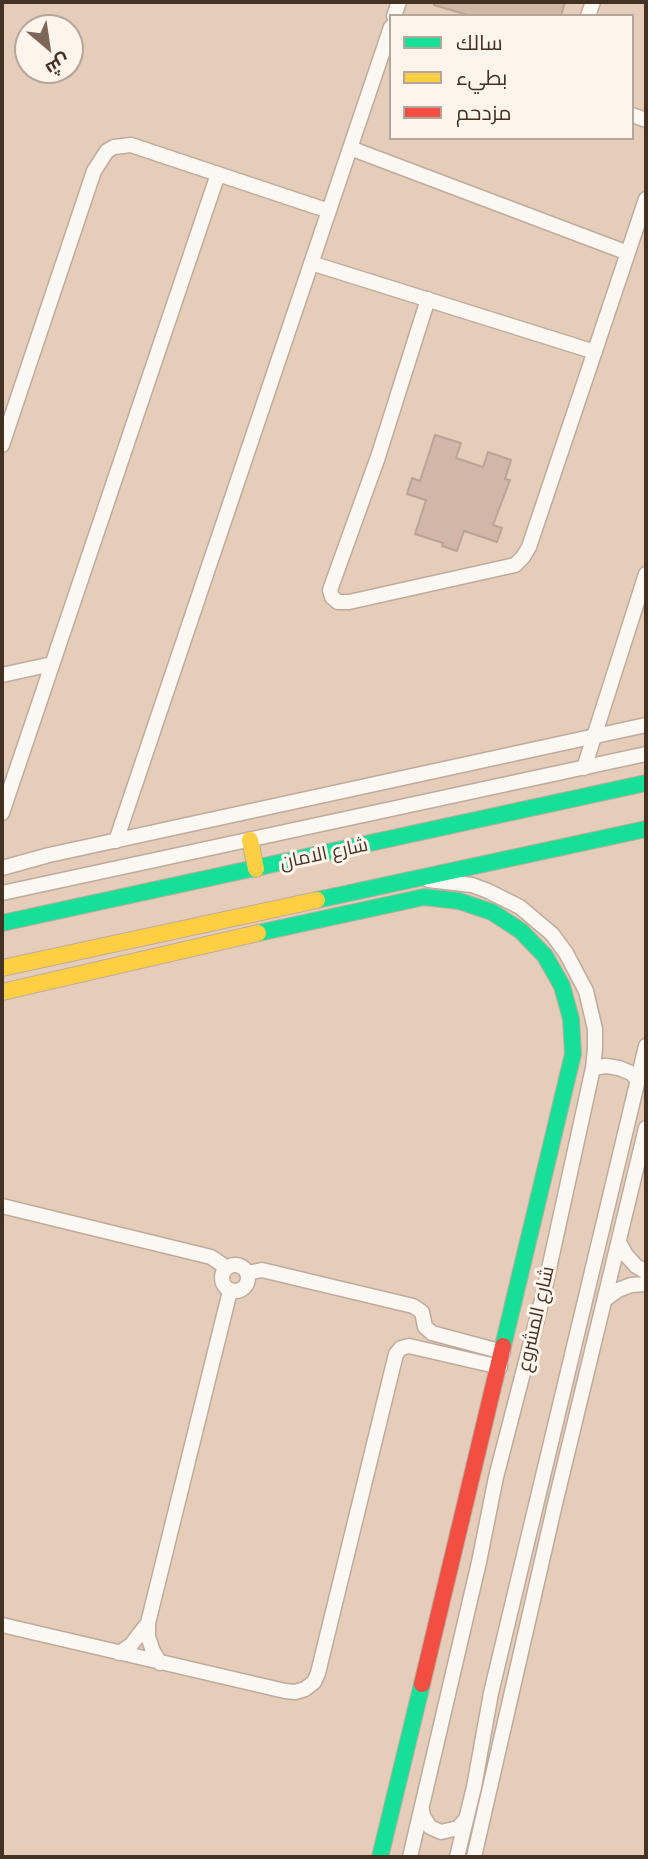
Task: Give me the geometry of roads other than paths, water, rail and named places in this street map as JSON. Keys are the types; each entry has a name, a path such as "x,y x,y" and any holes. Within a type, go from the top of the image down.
{"street":[{"path":"117,841 389,32"},
{"path":"2,445 99,160 114,147 131,145 329,211"},
{"path":"350,148 628,253"},
{"path":"2,813 218,174"},
{"path":"428,299 378,457 330,590 332,597 338,602 349,602 515,565 529,547 646,199"},
{"path":"311,263 595,352"},
{"path":"584,768 646,574"},
{"path":"2,675 52,664"},
{"path":"2,868 49,855 646,726"},
{"path":"2,893 646,754"},
{"name":"شارع الامان","path":"2,923 646,783"},
{"path":"2,968 646,829"},
{"path":"250,840 256,869"},
{"name":"شارع المشروع","path":"410,1857 496,1477 543,1296 593,1068 595,1029 586,991 566,953 551,934 520,907 472,885 417,878"},
{"path":"2,992 424,897 459,901 492,912 521,931 545,956 562,986 571,1019 571,1065 380,1857"},
{"path":"457,1857 491,1693 646,1046"},
{"path":"593,1068 619,1068 631,1073 638,1080"},
{"path":"474,1857 555,1504 646,1128"},
{"path":"615,1170 635,1175"},
{"path":"2,1206 211,1256 227,1268 239,1266 247,1273 248,1280 242,1290 230,1291 222,1283 227,1268"},
{"path":"619,1242 626,1255 646,1272"},
{"path":"247,1273 262,1270 413,1306 422,1312 425,1327 432,1333 502,1359"},
{"path":"606,1299 631,1285 646,1284"},
{"path":"160,1663 148,1637 148,1623 230,1291"},
{"path":"518,1292 543,1296"},
{"path":"2,1625 285,1691 305,1689 314,1682 318,1673 396,1354 401,1348 409,1346 502,1359"},
{"path":"474,1472 496,1477"},
{"path":"119,1653 136,1640 148,1623"},
{"path":"422,1810 430,1826 441,1832 458,1828 466,1819"}]}
